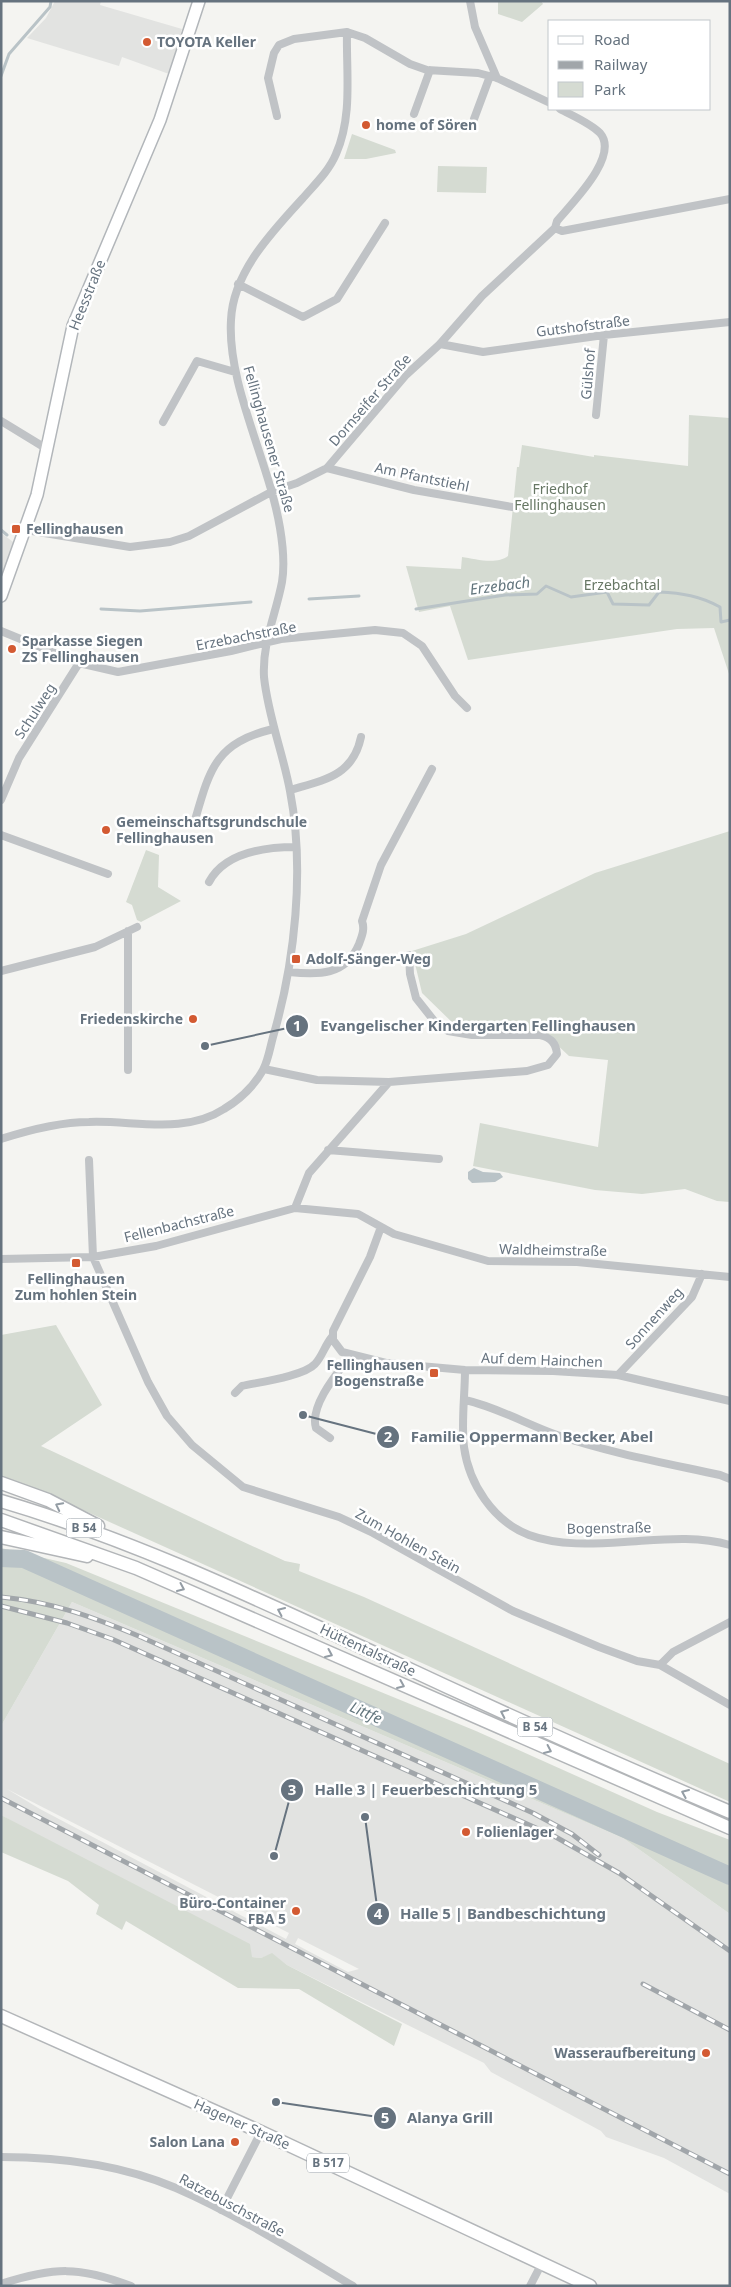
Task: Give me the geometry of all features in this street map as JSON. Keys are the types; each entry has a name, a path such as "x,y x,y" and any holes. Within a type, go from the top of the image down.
{"main road":[{"name":"Heesstraße","path":"1,596 26,530 47,449 73,326 163,112 199,1"},
{"path":"1,1483 48,1500 165,1559"},
{"name":"Hüttentalstraße","path":"1,1501 68,1522 165,1559 567,1742 730,1812"},
{"name":"Hüttentalstraße","path":"1,1520 136,1568 730,1828"},
{"path":"1,1537 136,1568"},
{"name":"Hagener Straße","path":"1,2016 261,2132 590,2286"}],"street":[{"path":"470,1 475,27 494,77 474,119"},
{"path":"277,116 268,78 274,53 279,45 294,39 347,32 365,38 410,64 430,70 478,73 494,77 548,102"},
{"name":"Fellinghausener Straße","path":"1,1139 26,1131 88,1122 179,1124 198,1121 221,1112 245,1093 264,1069 289,972 296,896 296,847 290,790 273,729 264,676 266,643 282,583 284,552 273,491 235,372 230,320 238,284 280,223 325,173 335,158 343,135 345,121 348,87 347,32"},
{"path":"414,114 430,70"},
{"name":"Dornseifer Straße","path":"26,530 130,547 150,546 189,536 273,491 297,483 327,468 406,375 440,344 482,296 555,228 558,221 597,170 604,159 606,145 600,134 562,110"},
{"path":"555,228 562,231 730,199"},
{"path":"238,284 303,317 337,299 385,223"},
{"name":"Gutshofstraße","path":"440,344 483,352 604,335 730,322"},
{"name":"Gülshof","path":"596,415 604,335"},
{"path":"163,422 196,361 235,372"},
{"path":"1,421 47,449"},
{"name":"Am Pfantstiehl","path":"327,468 414,490 512,507"},
{"name":"Erzebachstraße","path":"1,631 79,663 118,672 281,639 375,630 403,633 422,646 456,696 467,708"},
{"name":"Schulweg","path":"1,800 19,758 79,663"},
{"path":"195,820 204,788 223,754 246,736 273,729"},
{"path":"290,790 329,779 341,771 358,753 361,737"},
{"path":"289,972 324,974 338,968 353,954 363,932 364,926 362,921 382,865 432,768"},
{"path":"1,835 108,874"},
{"path":"209,882 220,867 237,858 271,847 296,847"},
{"path":"1,971 76,953 137,926"},
{"path":"128,930 128,1070"},
{"path":"264,1069 317,1080 389,1082 527,1071 548,1065 558,1054 556,1045 548,1037 540,1035 472,1035 448,1030 435,1022 416,998 410,974 409,955"},
{"path":"235,1392 242,1386 304,1371 316,1364 324,1346 332,1337 333,1330 370,1257 381,1227 358,1214 296,1208 309,1173 389,1082"},
{"path":"328,1150 439,1159"},
{"path":"89,1160 93,1257"},
{"name":"Fellenbachstraße","path":"1,1259 93,1257 156,1246 296,1208"},
{"name":"Waldheimstraße","path":"381,1227 394,1234 434,1248 488,1261 577,1262 730,1277"},
{"name":"Zum Hohlen Stein","path":"93,1257 148,1382 168,1416 192,1445 243,1487 340,1517 373,1533 512,1611 599,1647 637,1661 660,1666 730,1705"},
{"name":"Sonnenweg","path":"618,1375 692,1297 702,1274"},
{"name":"Auf dem Hainchen","path":"332,1337 340,1350 351,1355 386,1363 465,1370 553,1371 618,1375 730,1401"},
{"path":"330,1438 316,1428 315,1413 332,1381 351,1355"},
{"name":"Bogenstraße","path":"465,1370 464,1447 468,1467 479,1492 489,1506 506,1521 528,1535 577,1543 686,1538 716,1541 730,1545"},
{"path":"465,1400 484,1404 554,1434 589,1446 720,1475 730,1479"},
{"path":"660,1666 674,1652 730,1622"},
{"path":"220,2210 261,2132"},
{"name":"Ratzebuschstraße","path":"1,2157 38,2157 114,2169 176,2188 220,2210 353,2286"},
{"path":"530,2286 542,2263"},
{"path":"1,2284 32,2274 68,2269 102,2275 131,2286"}],"shaded area":[{"path":"55,1 101,1 100,5 182,29 169,74 122,57 119,66 27,38 46,18"},
{"path":"1,533 16,544 1,579"},
{"path":"474,1168 483,1172 500,1173 503,1177 495,1182 472,1183 468,1179 468,1172"},
{"path":"72,1602 623,1838 730,1914 730,2194 664,2158 606,2137 601,2131 491,2072 484,2063 287,1965 272,1954 261,1958 252,1957 1,1815 1,1726","holes":["7,1789 289,1933 286,1939 40,1809","298,1938 359,1969 348,1972 295,1944"]}],"green space":[{"path":"498,1 541,1 543,4 522,22 498,14"},
{"path":"352,134 395,150 396,153 366,159 344,159"},
{"path":"438,166 487,167 486,193 437,192"},
{"path":"689,415 730,418 730,677 714,628 677,629 468,660 450,606 419,612 406,566 461,569 462,557 492,561 508,556 517,467 519,467 522,445 594,457 594,455 688,466"},
{"path":"730,831 730,1202 717,1201 685,1189 642,1194 595,1190 473,1166 480,1123 598,1147 608,1060 569,1056 553,1041 458,1028 422,993 412,951 466,934 595,873"},
{"path":"146,850 159,855 158,887 181,901 141,922 137,920 132,905 126,902"},
{"path":"56,1325 102,1405 41,1446 285,1561 300,1564 299,1571 364,1597 730,1764 730,1802 32,1487 1,1478 1,1335"},
{"path":"1,1548 66,1563 476,1731 657,1812 730,1840 730,1914 623,1838 72,1602 1,1726"},
{"path":"1,1815 250,1944 252,1957 261,1958 272,1953 287,1965 402,2024 394,2046 299,1989 238,1988 126,1921 122,1930 96,1914 99,1905 68,1881 1,1852"}],"waterway":[{"path":"1,76 9,54 50,7 51,1"},
{"name":"Erzebach","path":"1,530 7,535"},
{"name":"Erzebach","path":"416,609 505,595 537,594 546,586 571,597 607,592 613,604 649,605 659,592 683,594 705,600 720,607 721,622 730,620"},
{"name":"Erzebach","path":"309,599 359,596"},
{"name":"Erzebach","path":"101,609 140,611 251,602"},
{"name":"Littfe","path":"1,1558 24,1559 730,1876"}],"railway":[{"path":"1,1597 20,1599 72,1611 141,1637 533,1813 572,1834 599,1855"},
{"path":"1,1606 67,1623 112,1639 554,1836 619,1873 730,1951"},
{"path":"1,1798 730,2174"},
{"path":"643,1984 730,2030"}],"place":[{"name":"TOYOTA Keller","path":"147,42"},
{"name":"home of Sören","path":"366,125"},
{"name":"Fellinghausen","path":"16,529"},
{"name":"Sparkasse Siegen ZS Fellinghausen","path":"12,649"},
{"name":"Gemeinschaftsgrundschule Fellinghausen","path":"106,830"},
{"name":"Adolf-Sänger-Weg","path":"296,959"},
{"name":"Friedenskirche","path":"193,1019"},
{"name":"Evangelischer Kindergarten Fellinghausen","path":"205,1046"},
{"name":"Fellinghausen Zum hohlen Stein","path":"76,1263"},
{"name":"Fellinghausen Bogenstraße","path":"434,1373"},
{"name":"Familie Oppermann Becker, Abel","path":"303,1415"},
{"name":"Halle 5 | Bandbeschichtung","path":"365,1817"},
{"name":"Folienlager","path":"466,1832"},
{"name":"Halle 3 | Feuerbeschichtung 5","path":"274,1856"},
{"name":"Büro-Container FBA 5","path":"296,1911"},
{"name":"Wasseraufbereitung","path":"706,2053"},
{"name":"Alanya Grill","path":"276,2102"},
{"name":"Salon Lana","path":"235,2142"}],"park label":[{"name":"Friedhof Fellinghausen","path":"560,498"},
{"name":"Erzebachtal","path":"622,585"}]}
